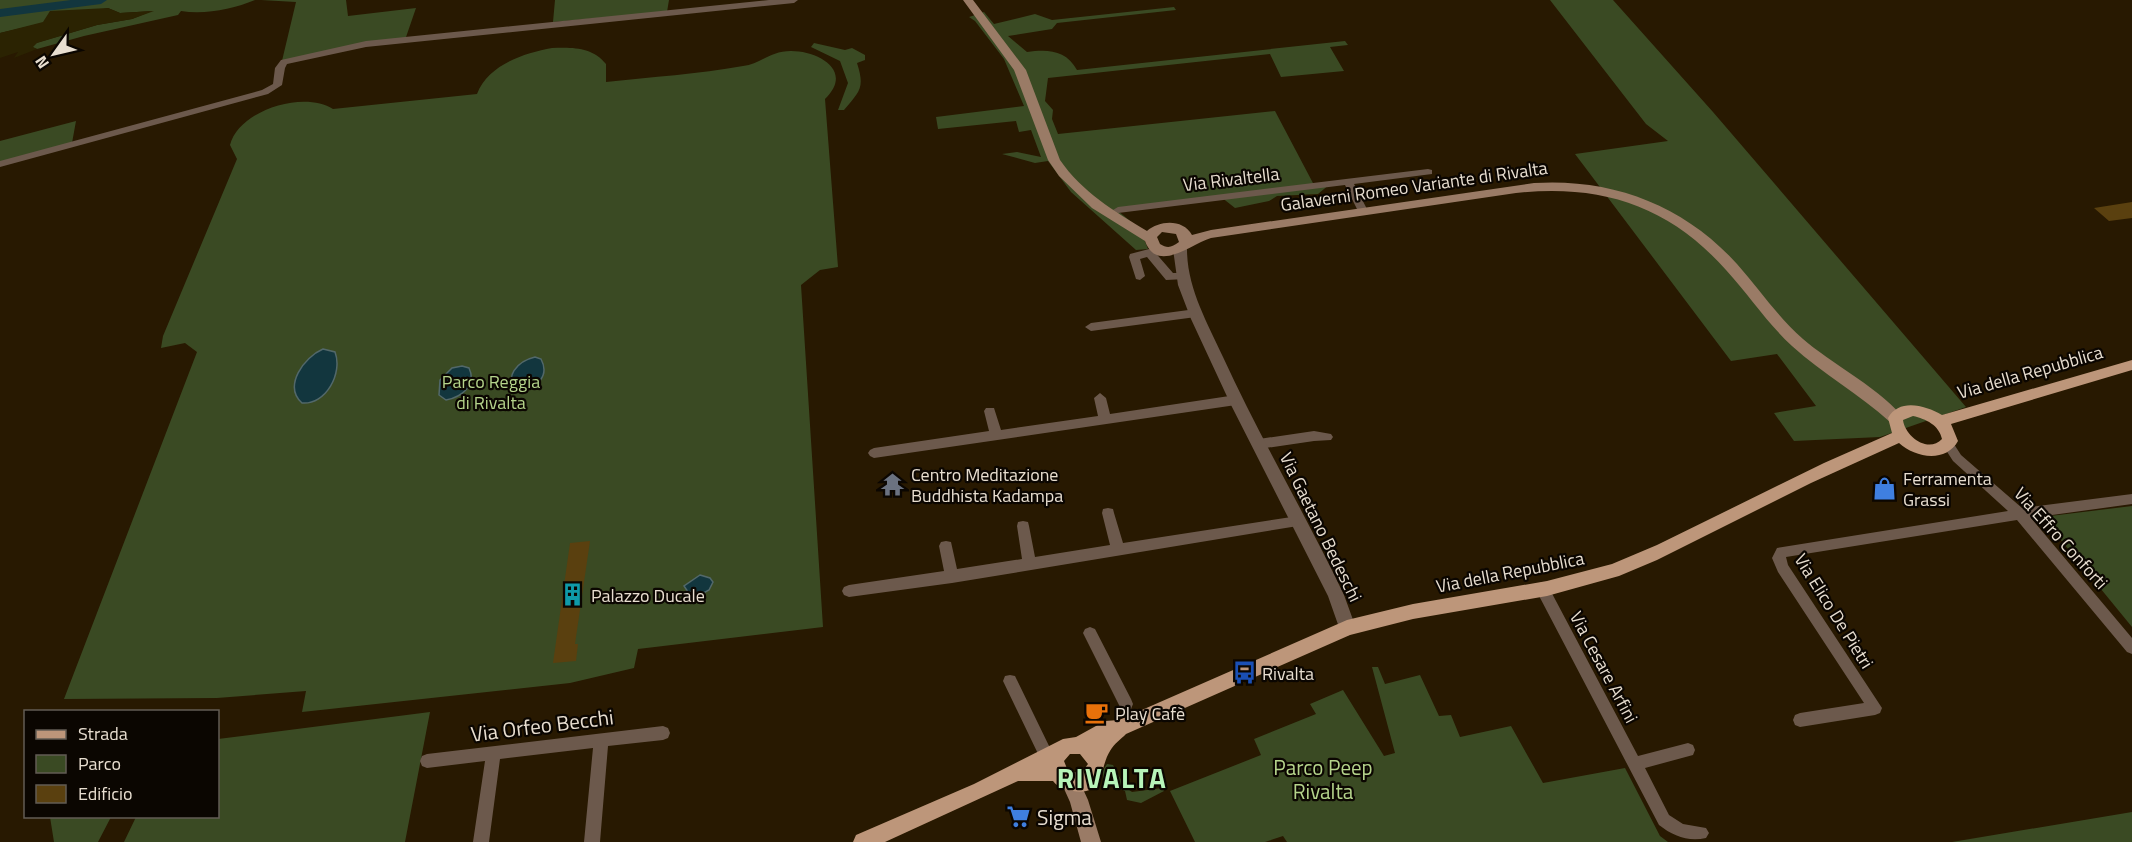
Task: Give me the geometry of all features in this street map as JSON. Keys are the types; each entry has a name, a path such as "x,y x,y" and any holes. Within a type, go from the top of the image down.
{"main road":[{"path":"968,0 1020,70 1054,160 1062,173 1084,196 1118,214 1150,238 1156,252 1183,241 1172,227 1160,228 1154,231 1150,238"},
{"name":"Galaverni Romeo Variante di Rivalta","path":"1183,241 1211,234 1536,187 1584,187 1631,198 1676,219 1712,245 1797,342 1899,415"},
{"path":"1118,214 1160,228"},
{"name":"Via della Repubblica","path":"1940,421 2132,364"},
{"path":"1922,412 1940,421 1950,434 1945,447 1934,450 1917,447 1901,436 1894,424 1899,415 1922,412"},
{"name":"Via della Repubblica","path":"863,842 1016,772 1069,745 1080,744 1105,730 1120,728 1347,627 1579,581 1629,565 1819,472 1901,436"},
{"name":"Via della Repubblica","path":"1016,772 1039,770 1077,783 1093,769 1104,743 1120,728"},
{"path":"1080,744 1090,750 1093,769 1089,834"},
{"path":"1053,753 1055,761 1079,800 1089,834"}],"street":[{"path":"0,164 265,92 277,85 280,78 279,68 284,62 366,44 794,0"},
{"name":"Via Rivaltella","path":"1118,214 1428,172"},
{"path":"1348,182 1363,211"},
{"name":"Via Gaetano Bedeschi","path":"1183,241 1182,274 1196,313 1236,400 1336,595 1347,627"},
{"path":"1140,276 1134,257 1156,252"},
{"name":"Via Gaetano Bedeschi","path":"1156,252 1182,274"},
{"path":"1091,327 1196,313"},
{"path":"1100,398 1105,419"},
{"path":"874,453 893,444 996,435 1236,400"},
{"path":"990,411 996,435"},
{"name":"Via Gaetano Bedeschi","path":"1259,444 1314,436 1327,437"},
{"name":"Via Effro Conforti","path":"1945,447 2020,514 2132,648"},
{"path":"2020,514 2132,500"},
{"path":"1108,513 1118,549"},
{"name":"Via Elico De Pietri","path":"1800,720 1875,708 1783,567 1779,558 1782,552 2020,514"},
{"path":"849,591 952,577 1298,520"},
{"path":"1023,526 1029,563"},
{"path":"946,546 952,577"},
{"name":"Via Cesare Arfini","path":"1542,588 1657,809 1669,826 1681,832 1701,833"},
{"path":"1090,633 1126,704"},
{"path":"1010,681 1053,753"},
{"name":"Via Orfeo Becchi","path":"427,761 663,733"},
{"path":"592,842 601,740"},
{"path":"1633,764 1688,750"},
{"path":"481,842 494,752"}],"green space":[{"path":"0,0 255,0 219,10 181,11 178,15 37,49 32,47 36,43 97,25 132,19 152,11 120,13 108,8 0,33"},
{"path":"261,0 346,0 348,16 416,8 405,40 366,44 281,65 296,2"},
{"path":"555,0 669,0 667,12 553,22"},
{"path":"1550,0 1613,0 1713,112 1966,407 1880,437 1794,441 1774,413 1816,406 1777,354 1731,361 1575,154 1668,141 1646,124"},
{"path":"1174,7 1176,10 1057,23 1052,29 1008,36 1027,52 1056,52 1068,58 1077,70 1345,41 1348,45 1330,47 1344,71 1281,77 1270,54 1048,78 1045,101 1053,110 1052,119 1058,134 1275,111 1314,185 1330,184 1318,194 1277,196 1269,201 1235,208 1221,197 1118,211 1140,229 1148,249 1136,250 1071,192 1048,161 1035,163 1002,154 1017,152 1041,157 1031,130 1019,132 1016,121 938,129 936,117 1024,106 1004,59 975,21 969,17 984,12 994,24 1035,14 1052,20"},
{"path":"814,43 845,50 852,48 865,55 865,60 857,63 861,78 860,89 844,110 838,110 848,83 840,61 811,47"},
{"name":"Parco Reggia di Rivalta","path":"552,48 574,48 595,54 606,64 606,82 743,66 777,53 791,51 822,59 834,72 836,80 833,89 825,99 838,267 820,270 801,285 823,627 638,649 634,668 570,683 302,712 306,691 217,698 64,699 197,352 185,343 161,348 163,336 237,159 230,145 236,133 259,113 290,103 321,104 333,109 477,94 489,75 498,68 519,57"},
{"path":"76,121 72,143 0,163 0,141"},
{"path":"2132,506 2132,627 2042,517"},
{"name":"Parco Peep Rivalta","path":"1372,667 1378,667 1385,684 1420,675 1439,716 1451,715 1460,737 1511,726 1543,783 1625,768 1660,836 1668,842 1287,842 1283,836 1265,842 1195,842 1170,791 1261,755 1254,739 1316,714 1310,704 1343,690 1384,756 1395,753"},
{"path":"430,712 405,842 124,842 136,818 219,818 219,739"},
{"path":"1107,764 1113,765 1125,787 1132,792 1162,788 1164,791 1141,803 1127,800 1125,791 1110,785 1103,778 1103,770"},
{"path":"2132,812 2132,842 1952,842"},
{"path":"50,818 110,818 98,842 54,842"}],"sand":[{"path":"108,8 120,13 154,11 132,19 97,25 37,43 33,47 37,49 14,58 18,52 0,58 0,33 43,22 50,11"}],"water":[{"path":"323,349 335,352 337,369 334,378 325,393 318,399 302,403 295,389 298,373 309,358"},
{"path":"535,357 541,359 543,376 532,387 520,391 512,381 514,371 523,362"},
{"path":"462,366 469,368 471,380 469,385 462,393 446,400 439,395 440,380 452,368"},
{"path":"700,575 710,578 713,582 709,590 698,596 693,592 688,592 684,586"}],"building":[{"path":"2132,202 2132,218 2109,221 2094,208"},
{"name":"Palazzo Ducale","path":"590,541 575,644 578,644 576,661 553,663 570,543"}],"waterway":[{"path":"0,13 101,0"}],"place":[{"name":"Centro Meditazione Buddhista Kadampa","path":"893,484"},
{"name":"Ferramenta Grassi","path":"1885,488"},
{"name":"Palazzo Ducale","path":"573,595"},
{"name":"Rivalta","path":"1244,673"},
{"name":"Play Cafè","path":"1097,713"},
{"name":"Sigma","path":"1019,817"}],"district":[{"name":"RIVALTA","path":"1112,777"}]}
